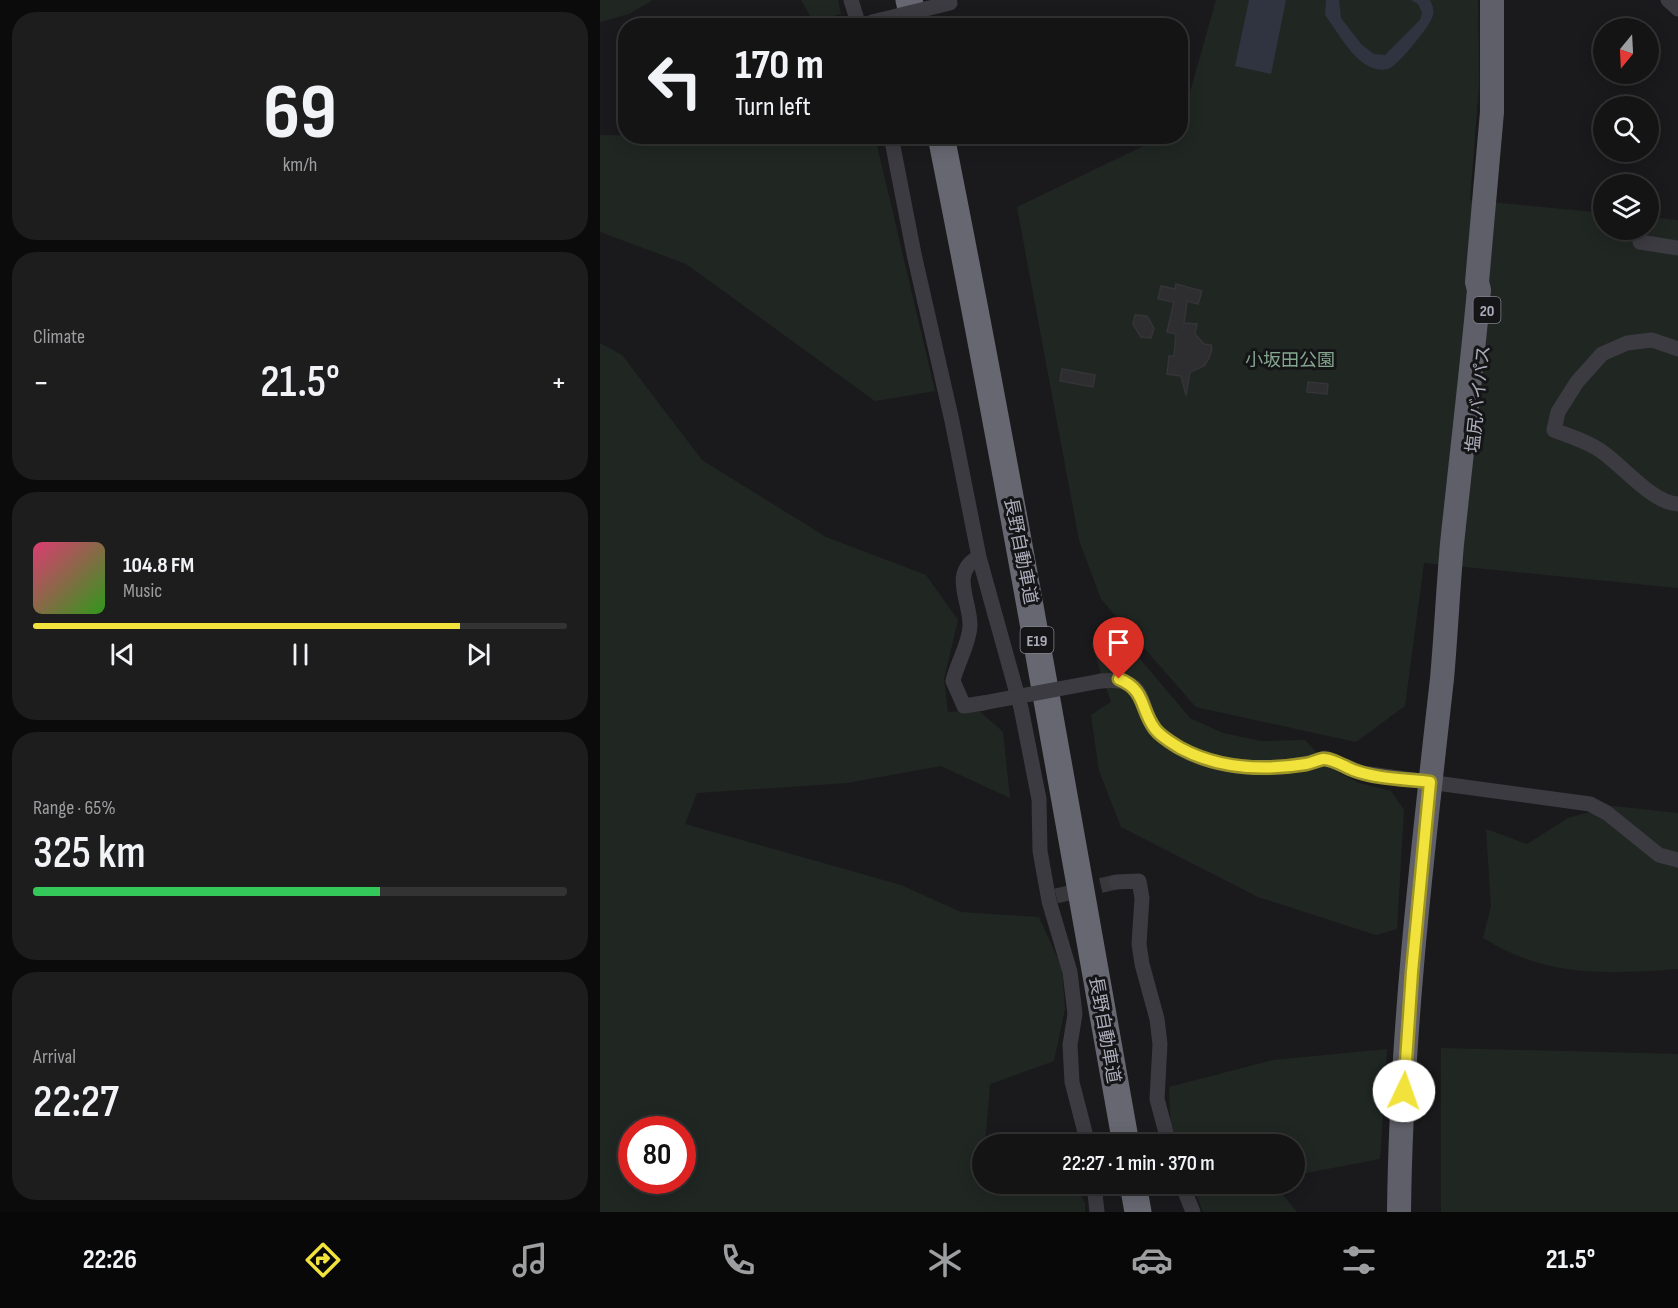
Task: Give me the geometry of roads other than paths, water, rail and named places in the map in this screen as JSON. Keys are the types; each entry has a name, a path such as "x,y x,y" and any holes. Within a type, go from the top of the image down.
{"highway":[{"path":"909,0 913,18"},
{"name":"塩尻バイパス","path":"1399,1212 1405,1070 1416,922 1448,618 1452,547 1467,419 1492,112 1492,0"},
{"name":"塩尻バイパス","path":"1448,618 1462,561 1501,169 1507,98 1506,0"},
{"path":"938,18 947,1"},
{"name":"長野自動車道","path":"942,144 1033,616 1124,1134"},
{"name":"長野自動車道","path":"961,144 993,299 1142,1134"},
{"path":"1135,1194 1138,1212"},
{"path":"1153,1194 1156,1212"}],"street":[{"path":"851,0 860,18"},
{"path":"1668,0 1678,9"},
{"path":"882,18 947,1"},
{"path":"893,144 979,557 1021,708 1039,799 1040,851 1070,972 1076,1014 1070,1045 1072,1082 1085,1134"},
{"path":"1640,242 1678,248"},
{"path":"1678,349 1652,340 1627,343 1602,354 1577,382 1558,412 1554,430 1596,447 1619,464 1652,495 1678,504"},
{"path":"979,557 966,566 963,578 970,625 953,681 964,706 1119,679 1129,683 1137,690 1154,728 1162,737 1208,759 1235,766 1270,768 1309,764 1325,759 1362,773 1590,804 1607,813 1659,855 1678,860"},
{"path":"1116,882 1139,881 1142,898 1139,944 1157,1019 1160,1044 1156,1100 1166,1134"},
{"path":"1095,1194 1097,1212"},
{"path":"1186,1194 1193,1212"}],"water":[{"path":"1249,0 1286,0 1271,74 1235,66"},
{"path":"1326,0 1339,0 1341,18 1362,45 1374,54 1385,55 1420,20 1422,13 1418,4 1411,0 1430,0 1433,13 1425,29 1400,60 1390,68 1379,70 1368,66 1353,54 1325,15"}],"tunnel":[{"path":"1056,896 1116,882"}],"park label":[{"name":"小坂田公園","path":"1290,360"}]}
